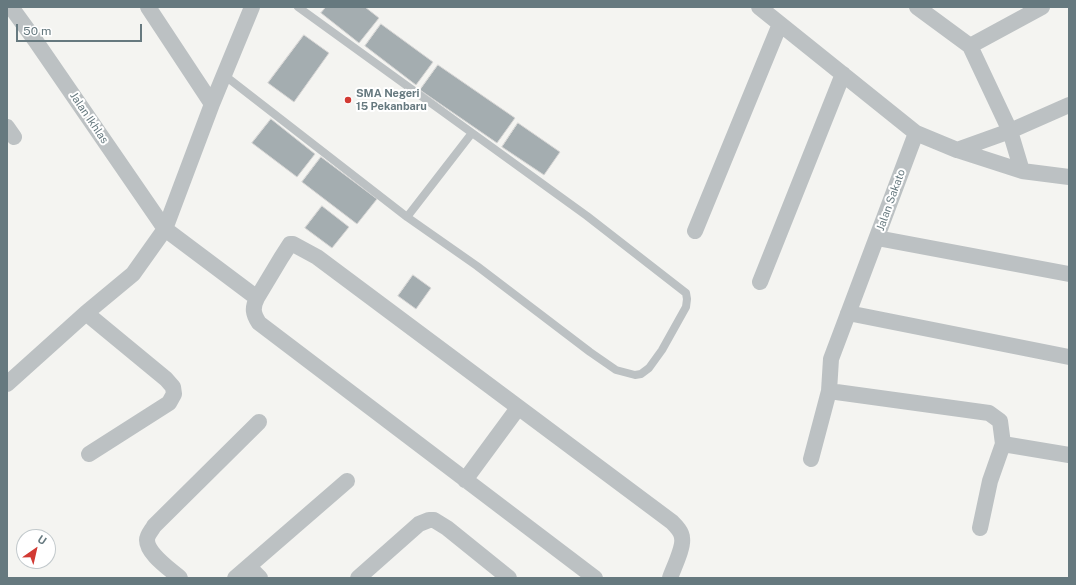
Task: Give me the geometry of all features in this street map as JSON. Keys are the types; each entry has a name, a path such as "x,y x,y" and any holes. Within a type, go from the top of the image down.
{"street":[{"name":"Jalan Ikhlas","path":"11,7 36,40 165,229 257,298"},
{"path":"148,7 212,104"},
{"path":"7,384 86,313 133,274 165,229 212,104 252,7"},
{"path":"759,7 916,133 958,150 1022,170 1069,177"},
{"path":"970,46 1026,11 1042,7"},
{"path":"924,10 970,46 1010,131 1022,170"},
{"path":"695,231 780,24"},
{"path":"760,282 843,74"},
{"path":"958,150 1010,131 1069,105"},
{"name":"Jalan Sakato","path":"811,459 829,391 832,359 916,133"},
{"path":"877,238 1069,274"},
{"path":"594,578 259,323 254,315 253,309 257,298 290,244 293,244 316,257 672,522 678,528 682,538 680,550 670,578"},
{"path":"86,313 166,379 173,387 174,394 169,402 89,454"},
{"path":"848,313 1069,357"},
{"path":"829,391 989,413 1000,421 1003,444 990,481 980,528"},
{"path":"465,480 518,408"},
{"path":"180,578 150,550 147,539 150,532 154,526 259,422"},
{"path":"1003,444 1069,455"},
{"path":"235,578 254,572 347,481"},
{"path":"365,576 419,524 429,520 434,520 447,528 509,578"}],"lane":[{"path":"224,75 407,216 477,266 616,370 634,376 641,374 649,368 662,350 686,307 686,293 587,216 298,7"},
{"path":"407,216 472,133"}],"building":[{"path":"326,7 365,7 379,18 359,43 321,13"},
{"path":"381,24 433,62 416,85 365,46"},
{"path":"304,35 329,53 294,102 268,83"},
{"path":"438,65 515,118 497,143 420,90"},
{"path":"271,119 315,154 297,177 252,143"},
{"path":"518,123 560,152 544,175 502,147"},
{"path":"321,157 377,199 357,224 302,182"},
{"path":"322,206 349,227 332,248 305,228"},
{"path":"413,275 431,288 416,309 398,296"}],"place":[{"name":"SMA Negeri 15 Pekanbaru","path":"348,100"}]}
